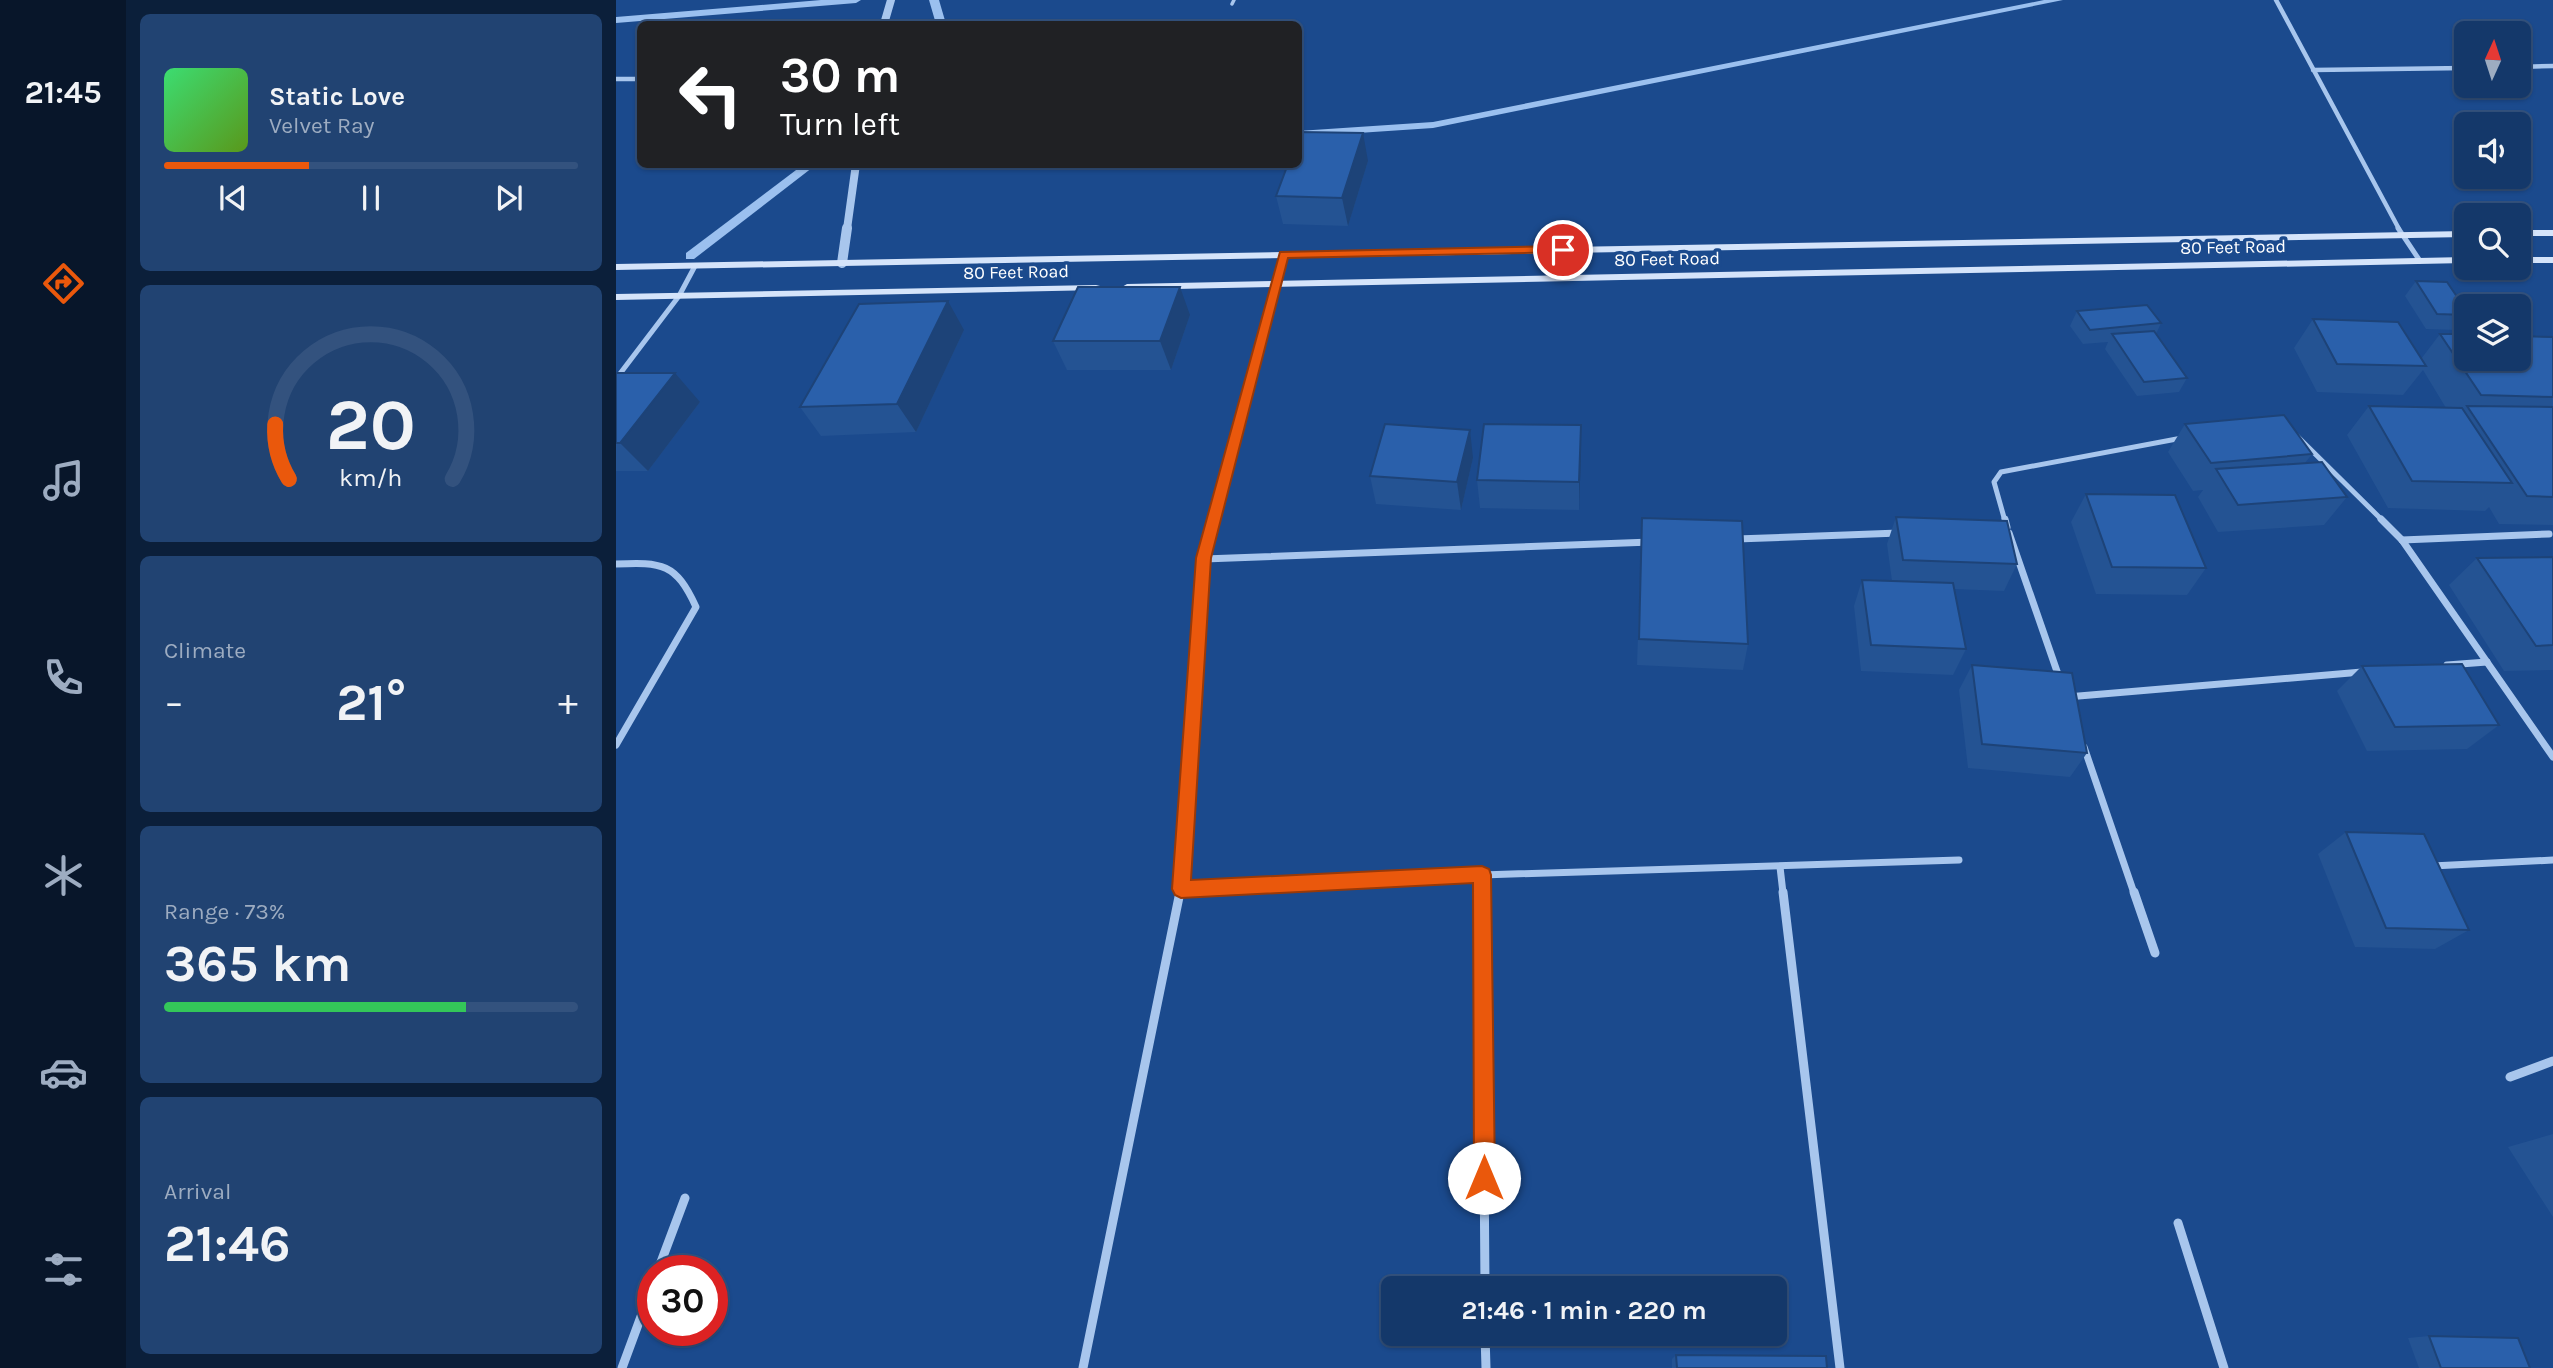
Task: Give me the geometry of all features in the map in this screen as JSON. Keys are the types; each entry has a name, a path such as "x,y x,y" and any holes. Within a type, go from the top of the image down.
{"main road":[{"path":"2531,233 2553,233"},
{"name":"80 Feet Road","path":"616,267 2454,234"},
{"name":"80 Feet Road","path":"616,297 2454,260"},
{"path":"2531,260 2553,260"}],"street":[{"path":"885,21 891,0"},
{"path":"2276,0 2402,235 2420,261"},
{"path":"2531,67 2553,66"},
{"path":"2313,70 2454,68"},
{"path":"616,79 637,79"},
{"path":"842,263 855,168"},
{"path":"1083,1368 1181,889 1203,558 1284,254"},
{"path":"616,379 679,296 695,266"},
{"path":"2285,427 2402,540 2487,662 2550,746 2553,757"},
{"path":"2071,710 2007,529 1994,482 2001,472 2195,436"},
{"path":"1993,529 2007,529"},
{"path":"1730,539 1910,532"},
{"path":"2402,540 2549,534"},
{"path":"1203,558 1661,542"},
{"path":"616,564 649,562 675,569 685,581 696,607 616,745"},
{"path":"2433,666 2487,662"},
{"path":"2067,697 2365,672"},
{"path":"2080,736 2155,953"},
{"path":"1181,889 1482,875 1959,860"},
{"path":"2425,866 2553,860"},
{"path":"1780,867 1840,1368"},
{"path":"1482,875 1485,1276"},
{"path":"2510,1077 2553,1061"},
{"path":"664,1255 685,1198"},
{"path":"2178,1223 2224,1368"},
{"path":"622,1368 637,1327"},
{"path":"1485,1346 1486,1368"}],"building":[{"path":"1302,132 1363,133 1342,198 1276,196 1286,168 1302,168"},
{"path":"2416,281 2447,282 2455,294 2454,315 2437,314"},
{"path":"1078,287 1180,287 1160,341 1053,341"},
{"path":"948,301 897,404 800,407 859,304"},
{"path":"2147,305 2161,323 2090,330 2077,311"},
{"path":"2313,319 2398,322 2426,366 2337,364"},
{"path":"2154,331 2187,378 2144,382 2112,334"},
{"path":"2440,334 2454,334 2454,355"},
{"path":"2531,336 2553,337 2553,397 2481,395 2465,371 2531,371"},
{"path":"616,373 675,373 620,443 616,443"},
{"path":"2369,406 2462,408 2512,483 2412,481"},
{"path":"2467,406 2553,407 2553,497 2527,496"},
{"path":"2284,415 2312,454 2211,463 2185,424"},
{"path":"1385,424 1470,430 1457,482 1370,476"},
{"path":"1484,424 1581,425 1579,482 1477,480"},
{"path":"2322,462 2347,497 2238,505 2216,469"},
{"path":"2086,494 2175,495 2206,568 2112,567"},
{"path":"1896,517 2007,521 2017,564 1903,560"},
{"path":"1642,518 1742,521 1748,644 1639,639"},
{"path":"2553,557 2553,645 2536,646 2477,558"},
{"path":"1862,580 1953,583 1966,649 1871,645"},
{"path":"2462,664 2499,725 2395,727 2362,666"},
{"path":"1972,665 2072,673 2087,753 1982,744"},
{"path":"2346,832 2424,834 2469,930 2386,928"},
{"path":"2429,1336 2518,1338 2530,1368 2441,1368"},
{"path":"1676,1355 1826,1356 1827,1368 1677,1368"}],"waterway":[{"path":"616,20 856,0"},
{"path":"934,0 940,21"},
{"path":"1302,134 1433,125 2058,0"},
{"path":"690,256 807,168"}],"route":[{"path":"1484,1178 1482,875 1181,889 1203,558 1284,254 1563,250"}]}
